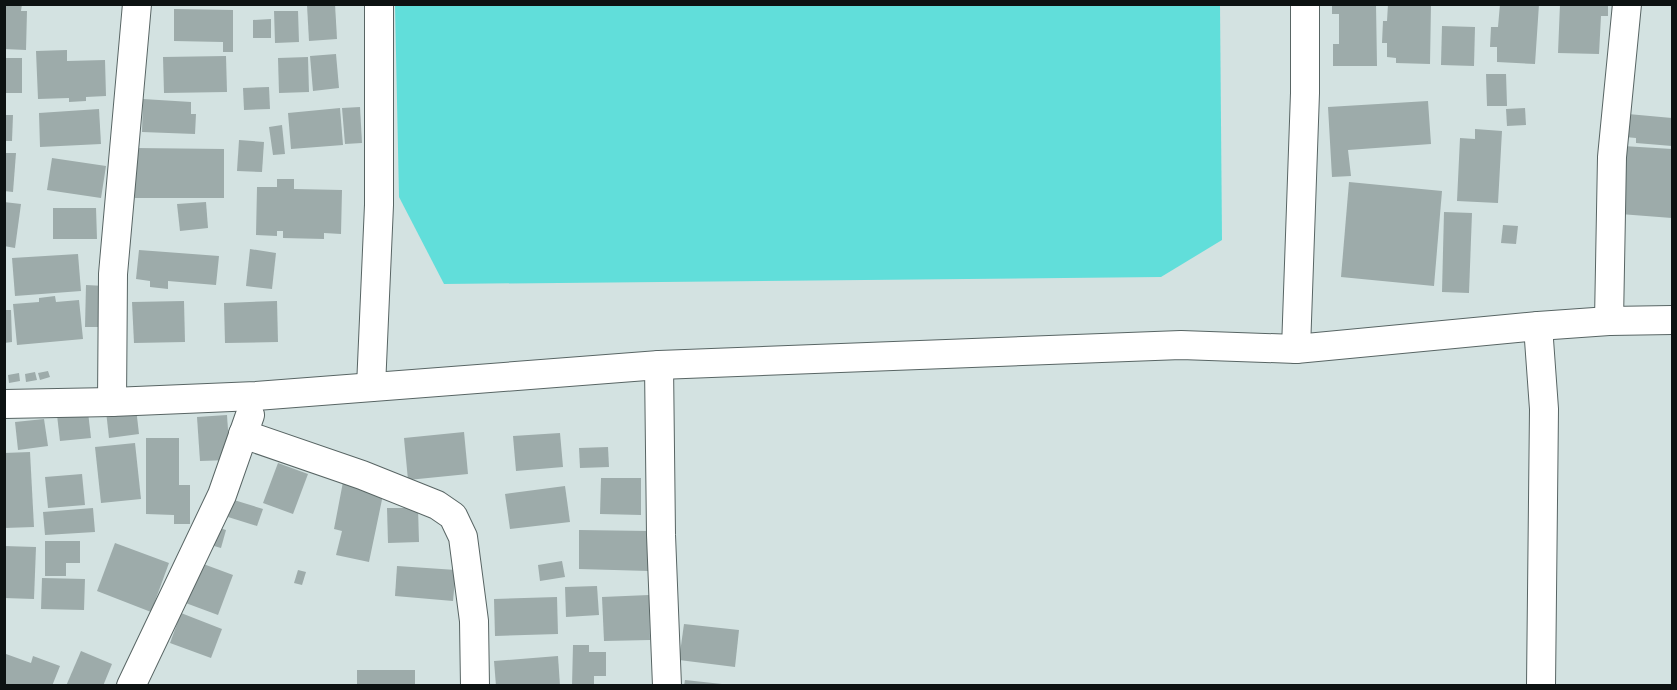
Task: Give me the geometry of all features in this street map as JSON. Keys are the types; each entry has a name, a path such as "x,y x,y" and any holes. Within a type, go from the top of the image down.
{"street":[{"path":"112,402 113,274 137,4"},
{"path":"371,387 379,205 379,4"},
{"path":"1296,349 1305,93 1305,4"},
{"path":"1610,321 1612,157 1627,4"},
{"path":"4,404 256,396 659,365 1181,345 1296,349 1538,326 1672,320"},
{"path":"1538,326 1544,409 1542,686"},
{"path":"659,365 661,535 668,686"},
{"path":"130,686 222,495 256,396"},
{"path":"243,434 363,475 437,505 453,516 464,537 474,621 475,686"}],"water":[{"path":"395,5 1220,5 1222,240 1161,277 444,284 399,197"}],"building":[{"path":"4,4 22,4 21,11 27,11 26,50 4,49"},
{"path":"335,4 337,39 309,41 307,5"},
{"path":"1332,4 1376,4 1377,66 1333,66 1333,44 1339,44 1339,14 1332,14"},
{"path":"1388,4 1431,4 1430,64 1396,63 1396,58 1387,57 1387,43 1382,43 1383,21 1387,21"},
{"path":"1500,4 1539,4 1535,64 1497,62 1497,47 1490,47 1491,27 1498,27"},
{"path":"1560,4 1608,4 1608,16 1601,16 1599,54 1558,53"},
{"path":"174,9 233,10 233,52 223,52 223,42 174,41"},
{"path":"274,11 298,11 299,42 275,43"},
{"path":"271,19 271,38 253,38 253,20"},
{"path":"1442,26 1475,27 1474,66 1441,65"},
{"path":"67,50 67,61 105,60 106,96 86,97 86,101 69,102 69,98 38,99 36,51"},
{"path":"336,54 339,88 313,91 310,56"},
{"path":"226,56 227,92 164,93 163,57"},
{"path":"308,57 309,92 279,93 278,58"},
{"path":"4,58 22,58 22,93 4,93"},
{"path":"1486,74 1506,74 1507,106 1487,106"},
{"path":"269,87 270,109 244,110 243,88"},
{"path":"143,99 191,102 191,114 196,114 195,134 142,132"},
{"path":"1428,101 1431,144 1348,150 1351,176 1332,177 1328,107"},
{"path":"360,107 362,143 345,144 342,108"},
{"path":"340,108 343,145 291,149 288,113"},
{"path":"1525,108 1526,125 1507,126 1506,109"},
{"path":"99,109 101,144 40,147 39,113"},
{"path":"1628,114 1672,118 1672,146 1636,143 1636,138 1625,137"},
{"path":"4,115 13,115 12,141 4,141"},
{"path":"282,125 285,154 273,155 269,127"},
{"path":"1475,129 1502,131 1498,203 1457,201 1460,138 1475,139"},
{"path":"239,140 264,142 262,172 237,171"},
{"path":"1623,146 1672,149 1672,218 1620,214"},
{"path":"135,148 224,149 224,198 135,198"},
{"path":"4,153 16,153 13,192 4,191"},
{"path":"52,158 106,166 101,198 47,190"},
{"path":"277,179 294,179 294,189 342,190 341,234 324,233 324,239 283,238 283,231 277,231 277,236 256,235 257,187 277,187"},
{"path":"1349,182 1442,191 1434,286 1341,277"},
{"path":"4,202 21,204 15,248 4,246"},
{"path":"206,202 208,228 180,231 177,204"},
{"path":"53,208 96,208 97,239 53,239"},
{"path":"1444,212 1472,213 1469,293 1442,292"},
{"path":"1503,225 1518,226 1516,244 1501,243"},
{"path":"250,249 276,253 272,289 246,286"},
{"path":"139,250 219,256 216,285 168,281 168,289 150,287 150,281 136,279"},
{"path":"78,254 81,291 15,296 12,258"},
{"path":"86,285 105,286 103,327 85,327"},
{"path":"55,296 56,302 79,300 83,339 17,345 13,304 39,302 39,298"},
{"path":"184,301 185,342 134,343 132,302"},
{"path":"277,301 278,342 225,343 224,303"},
{"path":"4,310 11,310 12,342 4,343"},
{"path":"48,371 50,377 40,380 38,373"},
{"path":"35,372 37,380 26,382 25,374"},
{"path":"19,373 20,381 9,383 8,375"},
{"path":"136,408 139,434 109,438 106,411"},
{"path":"88,412 91,438 60,441 57,415"},
{"path":"227,415 230,460 200,461 197,417"},
{"path":"44,419 48,446 18,450 15,422"},
{"path":"464,432 468,474 408,480 404,438"},
{"path":"560,433 563,467 516,471 513,436"},
{"path":"146,438 179,438 179,485 190,485 190,524 174,524 174,515 146,514"},
{"path":"135,443 141,499 101,503 95,447"},
{"path":"608,447 609,467 580,468 579,448"},
{"path":"30,452 34,527 4,528 4,453"},
{"path":"278,463 308,474 293,514 263,503"},
{"path":"82,474 85,505 48,508 45,477"},
{"path":"601,478 641,478 641,515 600,514"},
{"path":"343,482 384,490 369,562 336,555 342,531 334,529"},
{"path":"565,486 570,522 510,529 505,494"},
{"path":"234,500 263,509 257,526 228,517"},
{"path":"93,508 95,532 45,535 43,512"},
{"path":"387,508 418,508 419,542 388,543"},
{"path":"213,526 226,530 221,548 207,544"},
{"path":"579,530 650,531 649,571 579,569"},
{"path":"45,541 80,541 80,563 66,563 66,576 45,576"},
{"path":"115,543 169,563 151,612 97,591"},
{"path":"4,546 36,547 34,599 4,598"},
{"path":"562,561 565,577 540,581 538,565"},
{"path":"198,562 233,575 218,615 183,602"},
{"path":"397,566 456,570 453,601 395,596"},
{"path":"298,570 306,572 302,585 294,583"},
{"path":"42,578 85,579 84,610 41,609"},
{"path":"597,586 599,615 566,617 565,587"},
{"path":"649,595 650,640 604,641 602,597"},
{"path":"557,597 558,634 495,636 494,599"},
{"path":"181,613 222,629 211,658 170,643"},
{"path":"684,624 739,630 735,667 679,660"},
{"path":"573,645 589,645 589,652 606,652 606,676 594,676 594,686 572,686"},
{"path":"81,651 112,664 103,686 66,686"},
{"path":"6,654 31,663 33,656 60,666 52,686 4,686"},
{"path":"558,656 560,686 496,686 494,661"},
{"path":"357,670 415,670 415,686 357,686"},
{"path":"685,680 722,684 722,686 684,686"}]}
